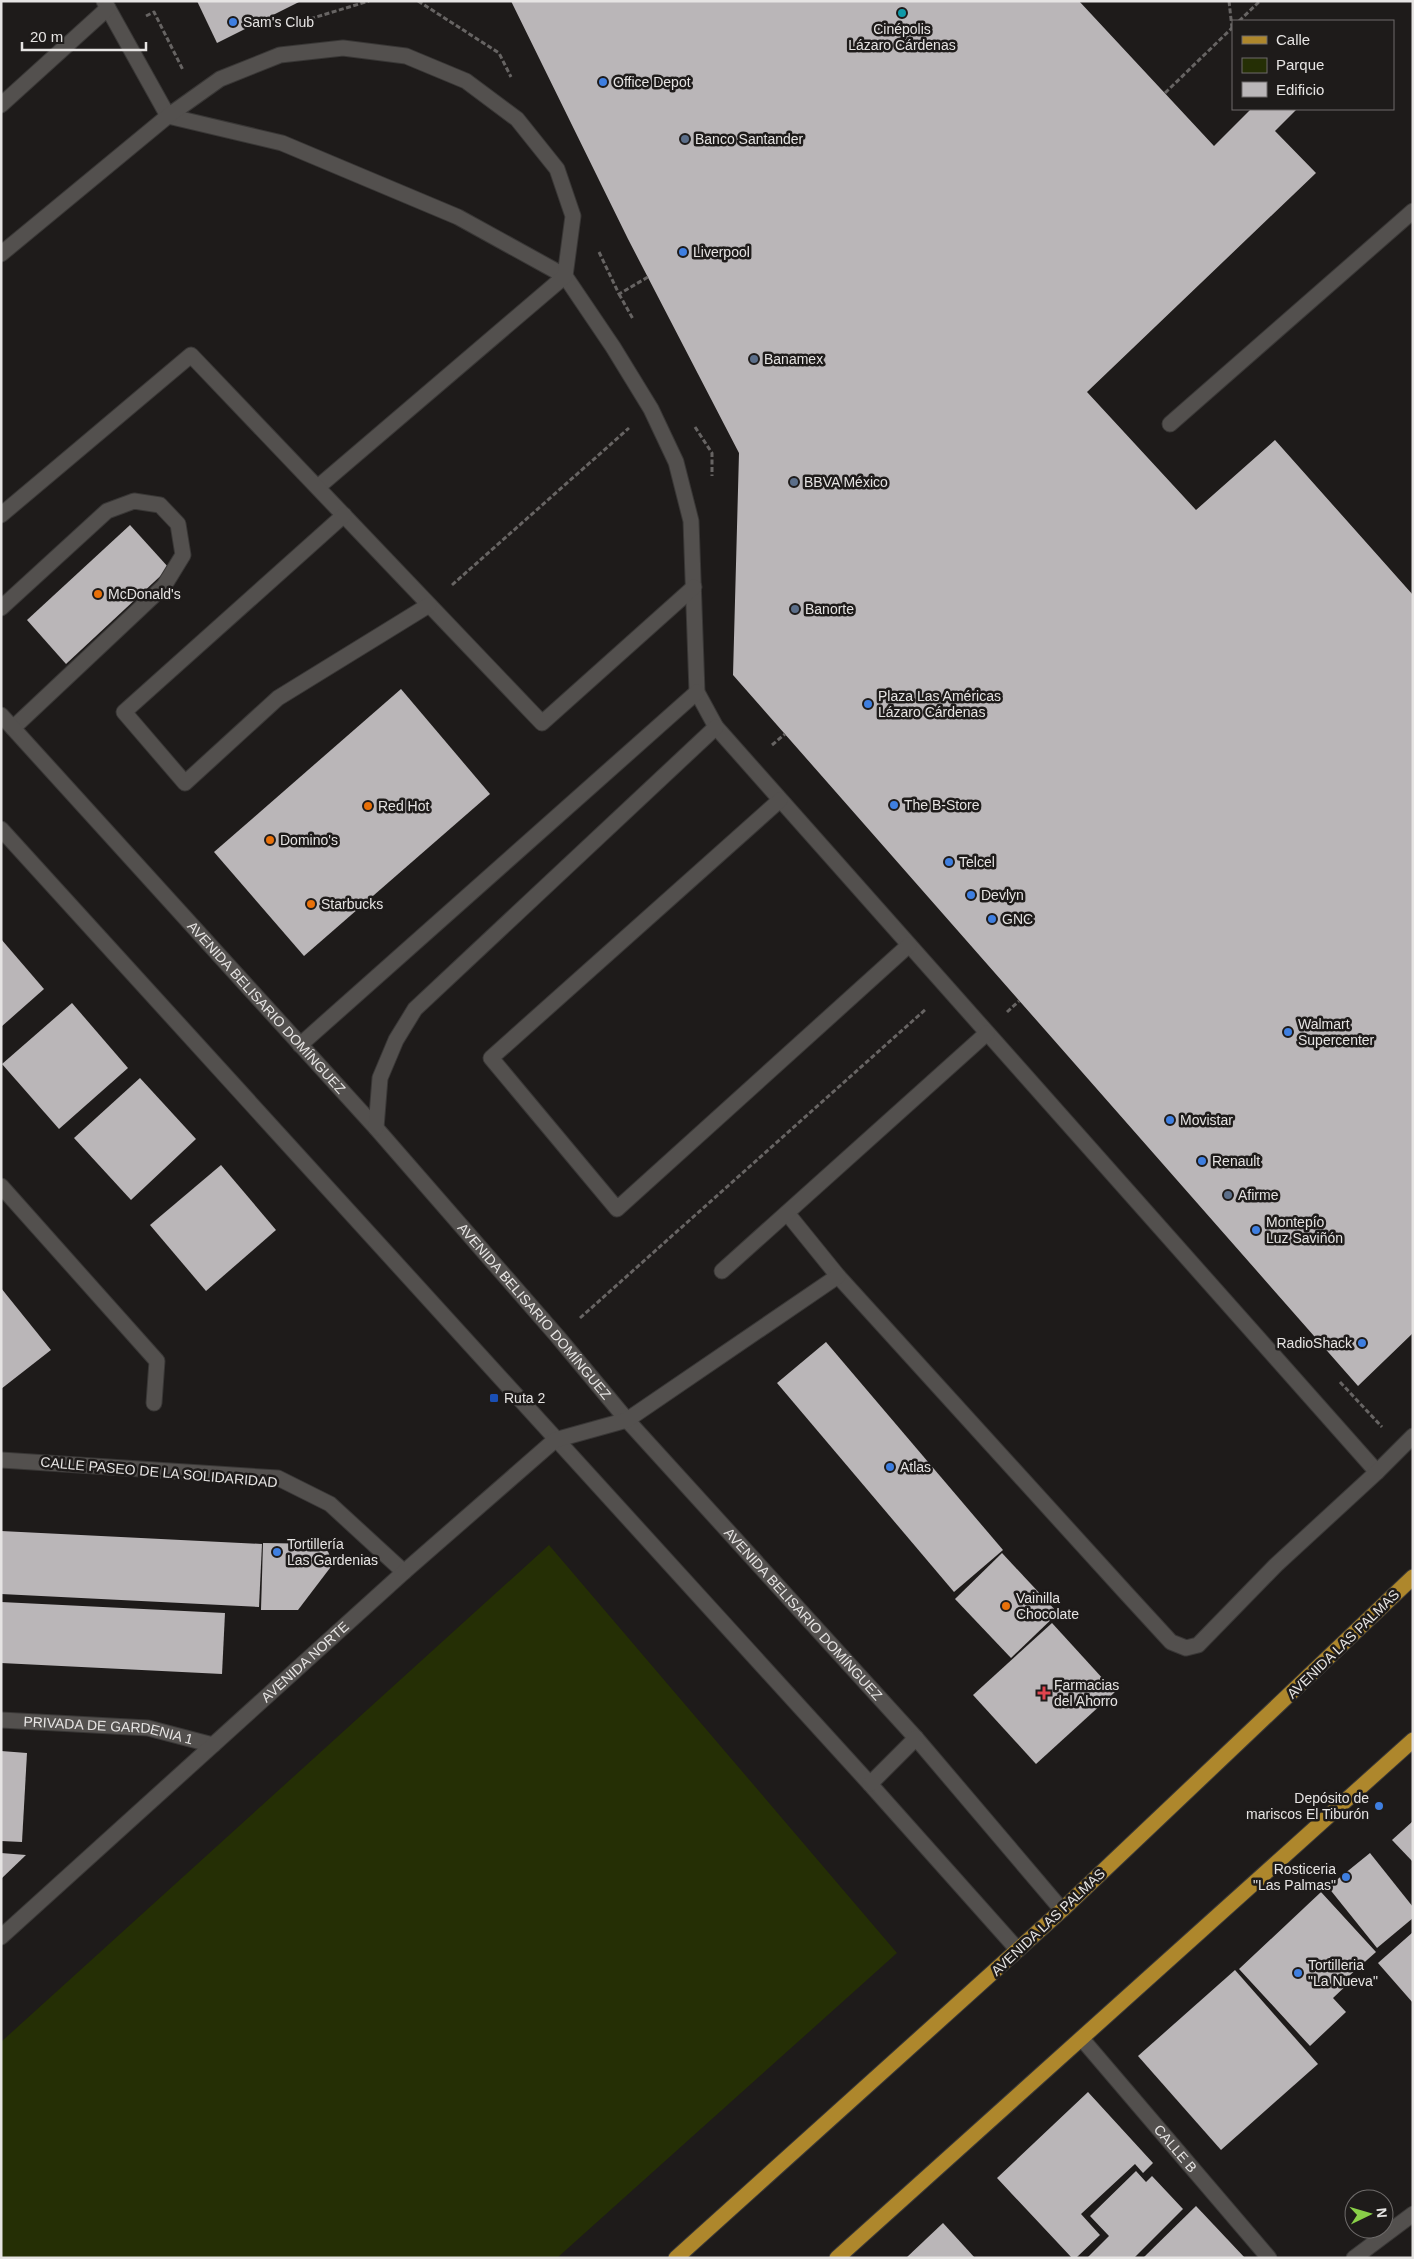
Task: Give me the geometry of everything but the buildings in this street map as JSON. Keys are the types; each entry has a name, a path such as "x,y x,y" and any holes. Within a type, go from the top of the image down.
{"main road":[{"name":"AVENIDA LAS PALMAS","path":"676,2258 1062,1910 1413,1577"},
{"path":"837,2258 1413,1740"}],"street":[{"path":"1,105 106,5 168,116 282,143 458,217 565,276 613,347 650,409 676,462 691,521 697,692 716,727 1377,1472"},
{"path":"1,254 168,116 220,79 280,55 343,48 406,56 466,80 517,120 557,169 573,216 565,276 318,487"},
{"path":"1170,424 1413,211"},
{"path":"1,515 191,355 542,723 694,587"},
{"path":"1,608 107,511 134,501 160,505 178,524 183,555 164,586 13,728"},
{"path":"344,515 124,712 185,783 278,698 429,605"},
{"path":"300,1045 697,692"},
{"name":"AVENIDA BELISARIO DOMÍNGUEZ","path":"1,715 376,1128 558,1337 627,1420 916,1738 1062,1910"},
{"path":"376,1128 380,1078 396,1040 416,1009 716,727"},
{"path":"780,800 491,1058 617,1208 908,945"},
{"path":"1,829 870,1784 1018,1950"},
{"path":"722,1271 987,1033"},
{"path":"4,1192 157,1361 154,1403"},
{"path":"787,1213 838,1276 1171,1642 1186,1648 1198,1645 1276,1565 1377,1472 1413,1436"},
{"name":"AVENIDA NORTE","path":"1,1937 404,1572 555,1440 627,1420 838,1276"},
{"name":"CALLE PASEO DE LA SOLIDARIDAD","path":"1,1460 278,1478 330,1504 404,1572"},
{"name":"PRIVADA DE GARDENIA 1","path":"1,1720 148,1728 213,1745"},
{"path":"870,1784 916,1738"},
{"name":"CALLE B","path":"1082,2039 1269,2258"},
{"path":"1354,2258 1413,2214"}],"path":[{"path":"302,21 369,1"},
{"path":"1165,93 1232,28 1228,1"},
{"path":"1240,20 1260,1"},
{"path":"119,30 154,12 185,75"},
{"path":"619,294 633,320"},
{"path":"429,605 650,409"},
{"path":"690,421 712,452 712,482"},
{"path":"767,748 785,734"},
{"path":"558,1337 948,989"},
{"path":"1003,1016 1019,1001"},
{"path":"1334,1375 1401,1448"}],"green space":[{"path":"549,1545 897,1953 557,2258 1,2258 1,2042"}],"place":[{"name":"Cinépolis Lázaro Cárdenas","path":"902,13"},
{"name":"Sam's Club","path":"233,22"},
{"name":"Office Depot","path":"603,82"},
{"name":"Banco Santander","path":"685,139"},
{"name":"Liverpool","path":"683,252"},
{"name":"Banamex","path":"754,359"},
{"name":"BBVA México","path":"794,482"},
{"name":"McDonald's","path":"98,594"},
{"name":"Banorte","path":"795,609"},
{"name":"Plaza Las Américas Lázaro Cárdenas","path":"868,704"},
{"name":"The B-Store","path":"894,805"},
{"name":"Red Hot","path":"368,806"},
{"name":"Domino's","path":"270,840"},
{"name":"Telcel","path":"949,862"},
{"name":"Devlyn","path":"971,895"},
{"name":"Starbucks","path":"311,904"},
{"name":"GNC","path":"992,919"},
{"name":"Walmart Supercenter","path":"1288,1032"},
{"name":"Movistar","path":"1170,1120"},
{"name":"Renault","path":"1202,1161"},
{"name":"Afirme","path":"1228,1195"},
{"name":"Montepío Luz Saviñón","path":"1256,1230"},
{"name":"RadioShack","path":"1362,1343"},
{"name":"Ruta 2","path":"494,1398"},
{"name":"Atlas","path":"890,1467"},
{"name":"Tortillería Las Gardenias","path":"277,1552"},
{"name":"Vainilla Chocolate","path":"1006,1606"},
{"name":"Farmacias del Ahorro","path":"1044,1693"},
{"name":"Depósito de mariscos El Tiburón","path":"1379,1806"},
{"name":"Rosticeria \"Las Palmas\"","path":"1346,1877"},
{"name":"Tortilleria \"La Nueva\"","path":"1298,1973"}]}
